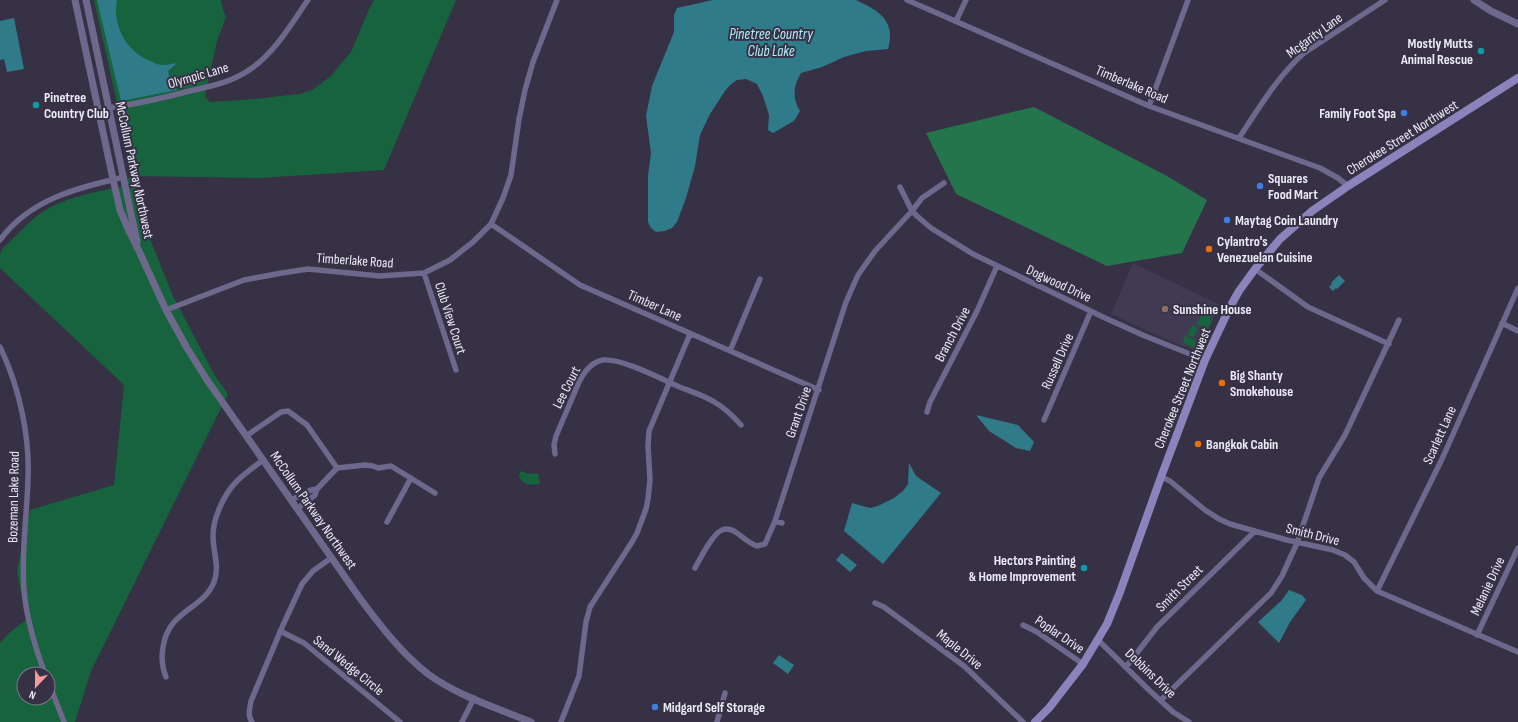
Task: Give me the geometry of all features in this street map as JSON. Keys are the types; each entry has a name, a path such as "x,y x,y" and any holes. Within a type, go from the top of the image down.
{"main road":[{"name":"Cherokee Street Northwest","path":"1035,722 1049,708 1083,664 1098,640 1118,598 1205,360 1230,308 1255,269 1273,247 1312,211 1348,186 1518,78"}],"street":[{"name":"McCollum Parkway Northwest","path":"75,0 112,179 124,221 166,310 200,369 370,612 405,652 434,677 474,698 531,722"},
{"name":"McCollum Parkway Northwest","path":"86,0 139,251"},
{"name":"Olympic Lane","path":"109,108 164,98 224,83 252,69 282,38 308,0"},
{"name":"Timberlake Road","path":"166,310 244,280 308,269 380,276 424,273 450,260 473,242 491,224 503,198 511,175 519,119 533,62 557,0"},
{"name":"Timberlake Road","path":"907,0 1149,106 1320,168 1338,178 1348,186"},
{"path":"956,21 966,0"},
{"path":"1149,106 1188,0"},
{"name":"Mcgarity Lane","path":"1239,138 1277,81 1292,63 1304,53 1385,0"},
{"path":"1474,0 1491,11 1518,24"},
{"path":"0,240 9,228 39,205 66,192 124,177"},
{"path":"912,211 922,198 944,183"},
{"name":"Dogwood Drive","path":"900,187 912,211 926,224 952,242 997,266 1091,311 1145,336 1205,360"},
{"name":"Grant Drive","path":"695,568 715,536 721,530 728,529 735,532 742,538 758,546 765,544 775,521 819,390 846,302 858,275 875,251 912,211"},
{"name":"Timber Lane","path":"491,224 580,285 819,390"},
{"name":"Branch Drive","path":"927,412 933,396 978,311 997,266"},
{"path":"1255,269 1308,307 1389,344"},
{"name":"Club View Court","path":"424,273 456,370"},
{"path":"730,351 760,279"},
{"name":"Scarlett Lane","path":"1377,591 1442,459 1518,288"},
{"name":"Russell Drive","path":"1044,420 1091,311"},
{"path":"1161,700 1271,593 1282,576 1297,543 1319,478 1345,435 1399,320"},
{"path":"1502,323 1518,331"},
{"path":"561,722 580,676 586,622 590,607 632,542 642,521 649,490 649,430 690,334"},
{"name":"Bozeman Lake Road","path":"0,347 8,364 17,391 27,449 29,477 23,556 24,589 34,641 42,666"},
{"name":"Lee Court","path":"555,454 554,445 559,429 579,382 592,365 604,360 634,367 714,402 732,415 741,425"},
{"path":"246,436 281,412 288,411 307,425 337,468"},
{"path":"166,677 163,669 162,656 163,644 168,628 204,596 214,583 217,568 213,536 215,523 220,509 236,482 263,460"},
{"path":"297,509 315,495 317,489 337,468 365,465 378,468 391,466 435,493"},
{"name":"Smith Drive","path":"1161,477 1170,481 1205,510 1219,519 1254,531 1297,543 1333,550 1345,555 1354,562 1364,578 1377,591 1518,652"},
{"path":"387,522 411,478"},
{"path":"291,500 311,490 317,489"},
{"path":"775,521 782,523"},
{"name":"Smith Street","path":"1126,667 1157,627 1254,531"},
{"name":"Melanie Drive","path":"1477,635 1518,548"},
{"path":"252,722 250,719 249,710 251,701 280,632 305,580 313,571 331,558"},
{"name":"Maple Drive","path":"875,603 884,607 964,666 1023,722"},
{"name":"Poplar Drive","path":"1023,625 1037,632 1083,664"},
{"name":"Sand Wedge Circle","path":"280,632 304,644 400,722"},
{"name":"Dobbins Drive","path":"1098,640 1173,712 1189,722"},
{"path":"717,722 725,692"},
{"path":"462,722 474,698"},
{"path":"56,702 64,722"}],"shaded area":[{"name":"Sunshine House","path":"1133,263 1220,305 1199,349 1194,350 1170,341 1111,314"}],"green space":[{"name":"Pinetree Country Club","path":"94,0 221,0 226,17 217,41 205,96 210,102 299,94 312,90 330,77 351,52 374,0 456,0 384,170 259,178 132,176"},
{"path":"1034,107 1167,176 1207,200 1182,253 1107,266 956,194 926,133"},
{"path":"132,176 148,234 173,296 215,376 228,394 91,671 75,722 0,722 0,643 9,633 26,620 17,571 30,510 114,485 124,385 0,268 0,253 3,248 41,213 73,198 120,187 124,181"},
{"path":"1205,306 1214,310 1210,318 1212,320 1208,329 1197,324"},
{"path":"1192,325 1198,328 1193,338 1187,334"},
{"path":"1186,336 1196,341 1195,348 1183,343 1184,337"},
{"path":"520,471 529,474 538,473 540,484 531,485 523,482 519,477"}],"water":[{"path":"97,0 117,0 116,9 119,28 128,44 141,57 159,65 177,63 168,71 170,80 177,90 121,101"},
{"name":"Pinetree Country Club Lake","path":"713,0 856,0 872,8 884,18 890,31 888,49 866,51 844,57 822,67 801,73 796,83 794,92 797,106 800,111 794,121 773,133 768,130 769,115 763,96 757,84 746,79 737,80 730,85 710,114 700,135 695,166 686,198 677,222 672,228 665,231 656,232 651,228 648,222 648,176 651,153 646,116 652,86 674,32 674,15 677,8"},
{"path":"14,18 24,69 7,72 4,59 0,60 0,21"},
{"path":"1339,275 1345,281 1333,291 1329,287"},
{"path":"976,415 1018,425 1034,442 1030,451 1016,448 989,431"},
{"path":"909,463 916,476 941,493 883,564 844,531 852,503 870,508 878,506 894,498 903,491 908,484"},
{"path":"842,553 857,565 850,572 836,560"},
{"path":"1289,590 1302,595 1306,600 1290,622 1279,643 1258,622 1281,601"},
{"path":"779,655 794,665 788,674 773,663"}],"place":[{"name":"Mostly Mutts Animal Rescue","path":"1481,51"},
{"name":"Pinetree Country Club","path":"36,105"},
{"name":"Family Foot Spa","path":"1404,113"},
{"name":"Squares Food Mart","path":"1260,186"},
{"name":"Maytag Coin Laundry","path":"1227,220"},
{"name":"Cylantro's Venezuelan Cuisine","path":"1209,249"},
{"name":"Sunshine House","path":"1165,309"},
{"name":"Big Shanty Smokehouse","path":"1222,383"},
{"name":"Bangkok Cabin","path":"1198,444"},
{"name":"Hectors Painting & Home Improvement","path":"1084,568"},
{"name":"Midgard Self Storage","path":"655,707"}]}
